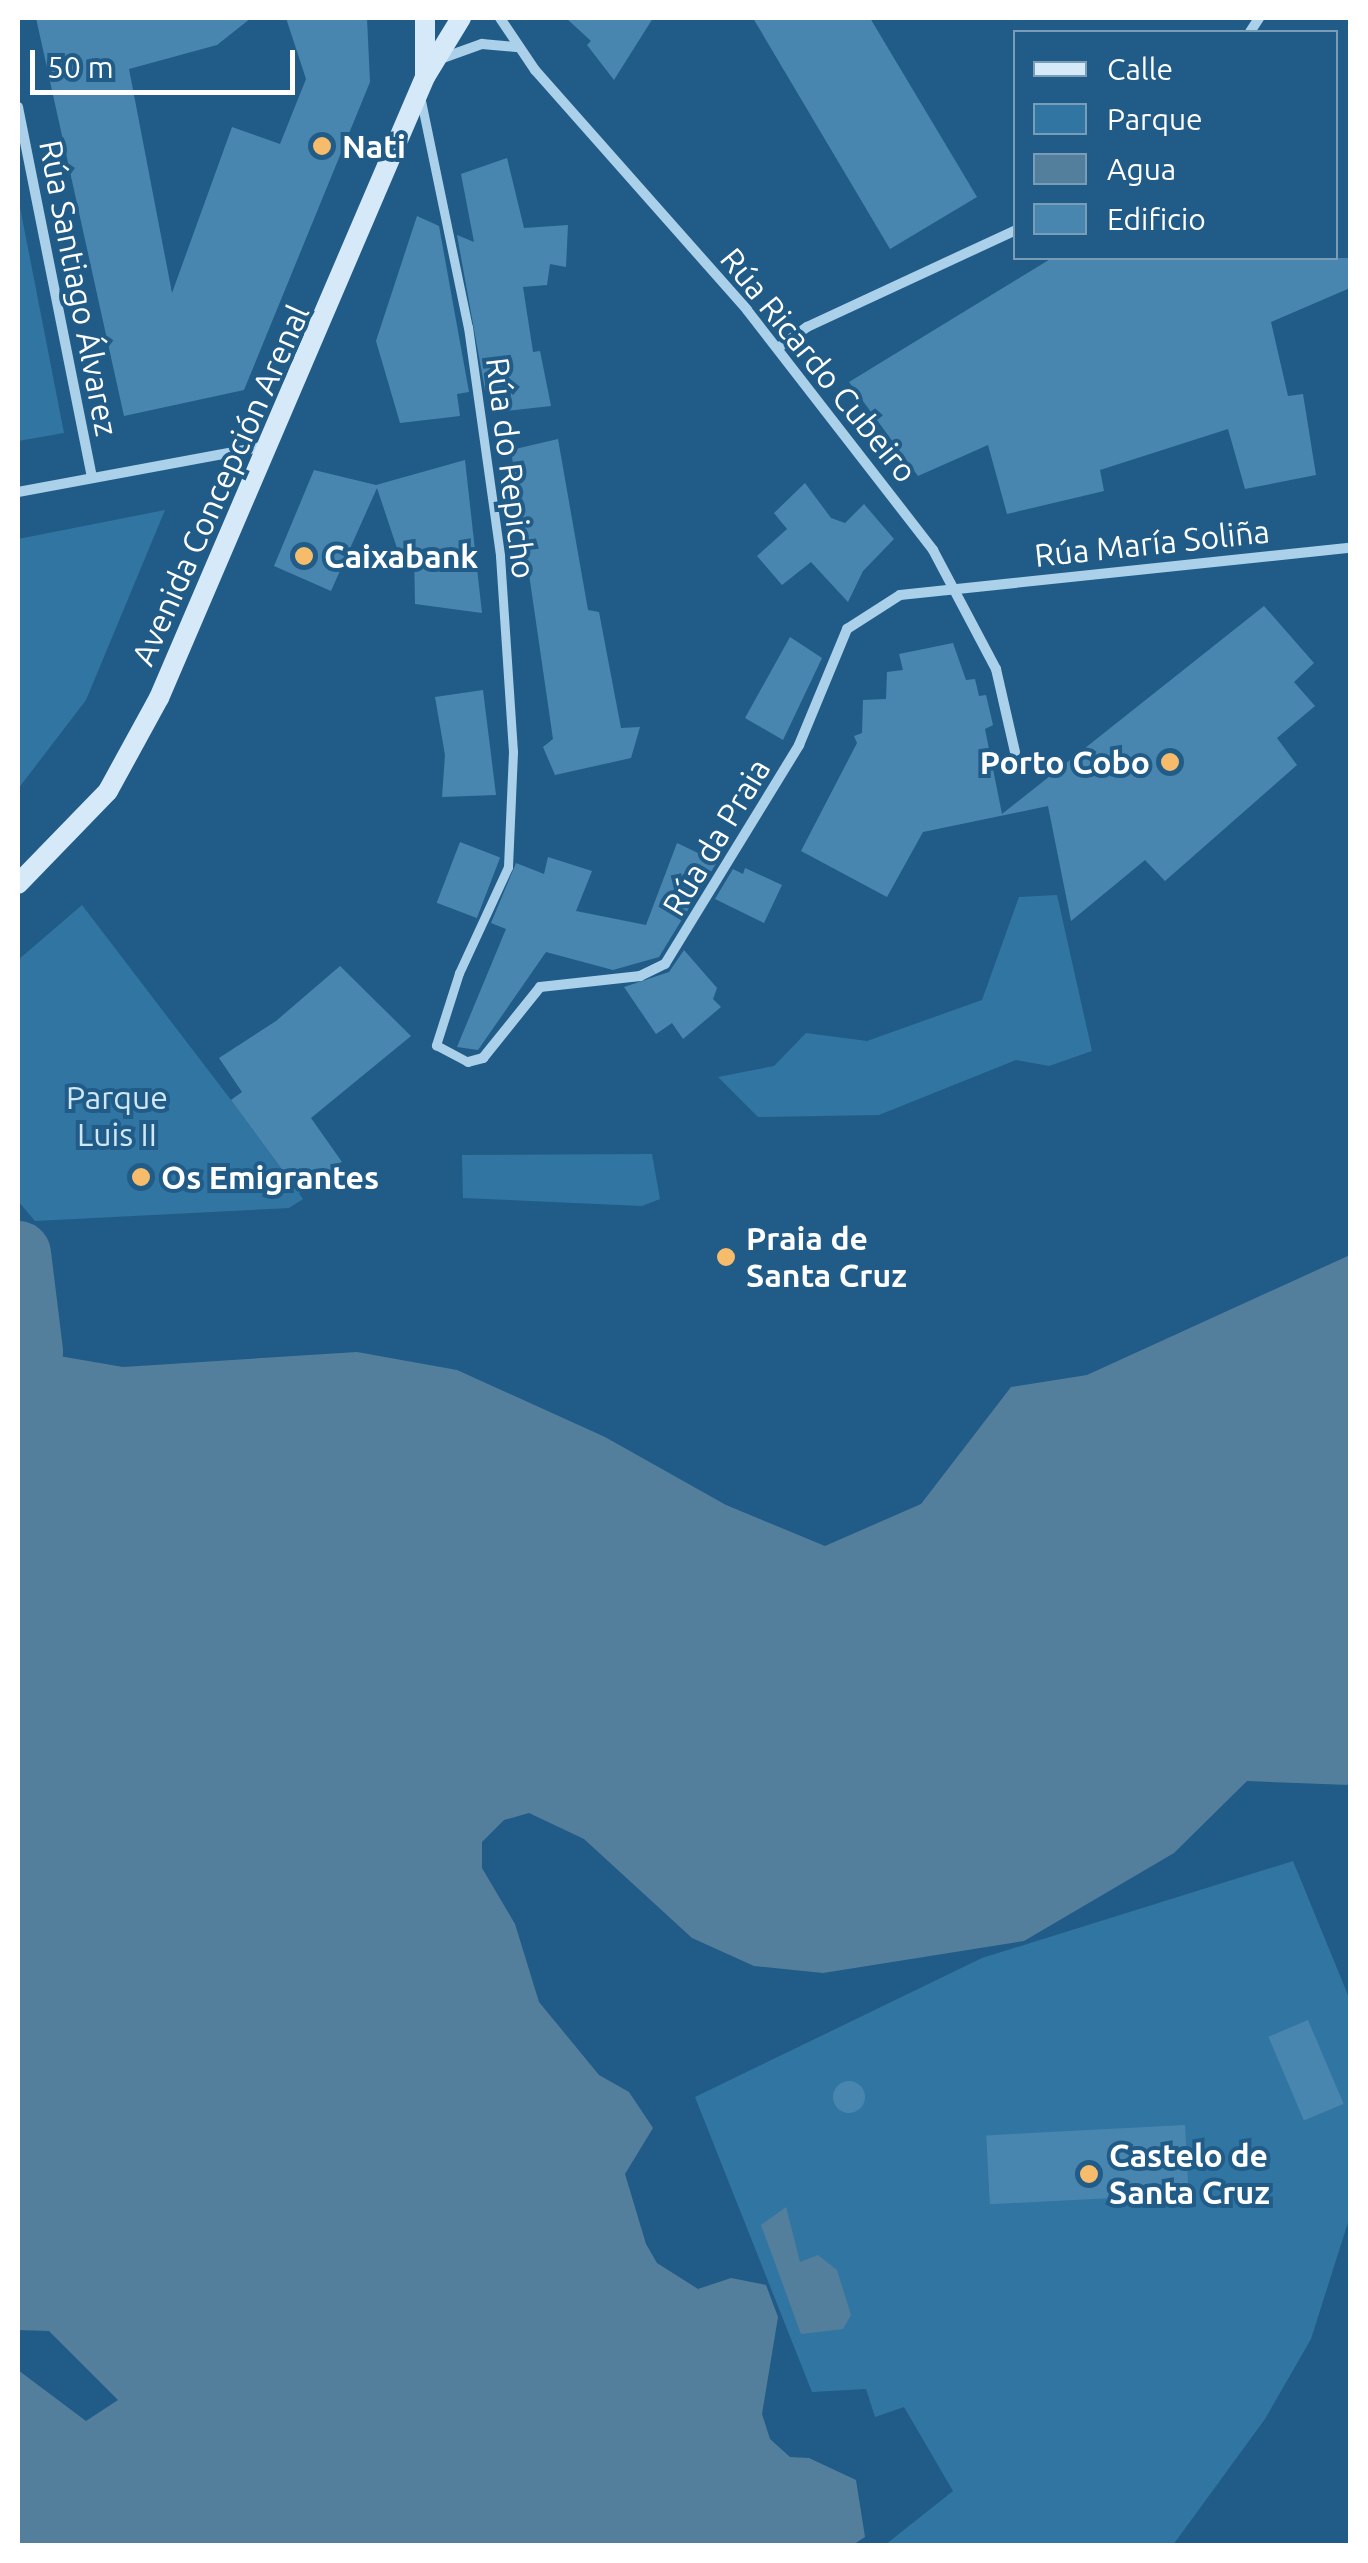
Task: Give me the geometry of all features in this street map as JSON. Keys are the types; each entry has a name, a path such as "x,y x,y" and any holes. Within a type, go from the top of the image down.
{"main road":[{"name":"Avenida Concepción Arenal","path":"426,18 426,77"},
{"name":"Avenida Concepción Arenal","path":"18,884 108,791 160,698 426,77 461,18"}],"street":[{"name":"Rúa Ricardo Cubeiro","path":"500,18 519,47 778,348 959,588 996,669 1015,752"},
{"path":"426,77 482,44 519,47"},
{"name":"Rúa do Repicho","path":"426,77 468,327 500,556 513,752 508,867 452,988 436,1045 468,1062"},
{"name":"Rúa Santiago Álvarez","path":"18,107 92,478"},
{"path":"778,348 807,328 1013,231"},
{"path":"18,492 271,446"},
{"name":"Rúa María Soliña","path":"959,588 1350,548"},
{"name":"Rúa da Praia","path":"468,1062 483,1058 540,988 640,976 665,964 799,745 847,630 900,596 959,588"}],"green space":[{"path":"18,197 64,433 18,441"},
{"path":"165,510 86,700 18,789 18,539"},
{"path":"1057,895 1092,1051 1049,1066 1016,1060 879,1115 758,1117 718,1077 774,1066 806,1033 867,1041 982,1000 1019,897"},
{"name":"Parque Luis II","path":"82,905 303,1199 289,1208 35,1221 18,1201 18,960"},
{"path":"652,1154 660,1199 642,1206 463,1198 462,1155"},
{"path":"1293,1861 1350,2000 1350,2216 1311,2339 1265,2419 1173,2545 885,2545 953,2491 904,2407 875,2417 866,2389 812,2392 695,2097 982,1958"}],"water":[{"path":"1350,1255 1350,1785 1247,1781 1174,1853 1024,1941 823,1973 754,1966 692,1938 584,1839 529,1813 504,1820 482,1842 482,1868 515,1924 539,2002 599,2075 629,2092 653,2128 625,2174 646,2244 657,2263 698,2289 731,2278 766,2285 778,2317 762,2414 770,2439 790,2457 809,2458 856,2480 865,2537 851,2546 18,2545 18,1283 30,1351 123,1367 357,1352 457,1370 605,1437 726,1505 825,1546 921,1504 1011,1387 1087,1375"},
{"path":"786,2207 800,2262 818,2255 837,2270 851,2315 843,2329 801,2334 761,2225"}],"pier":[{"path":"18,2330 49,2331 118,2400 86,2421 18,2370"}],"building":[{"path":"36,18 251,18 217,45 129,69 172,293 232,127 280,144 306,79 286,18 367,18 370,82 244,390 124,416"},
{"path":"566,18 653,18 614,80 587,45 591,41"},
{"path":"753,18 870,18 977,197 890,249"},
{"path":"507,158 524,228 568,225 566,267 550,264 547,285 523,287 533,352 540,351 551,406 505,411 501,388 485,390 457,235 474,242 461,174"},
{"path":"417,216 439,226 469,392 457,394 460,416 400,423 376,341"},
{"path":"1350,258 1350,288 1271,322 1288,396 1303,394 1316,475 1245,489 1228,429 1100,470 1104,491 1007,514 988,445 918,476 849,382 1049,260"},
{"path":"558,439 588,610 599,612 621,728 640,727 631,758 555,775 543,747 553,739 511,450"},
{"path":"465,460 482,613 415,604 414,550 399,554 377,488 331,591 274,566 314,470 376,485"},
{"path":"805,483 831,518 845,523 864,504 894,539 863,571 848,602 811,562 782,585 757,556 787,529 774,513"},
{"path":"1264,606 1314,663 1294,682 1315,706 1277,738 1297,765 1165,881 1145,860 1071,921 1048,806 923,832 887,897 801,851 857,743 854,736 862,733 863,700 886,699 887,672 903,670 899,654 953,643 966,680 975,679 979,696 986,695 993,725 985,729 1002,814"},
{"path":"790,637 822,658 783,740 745,718"},
{"path":"483,690 496,795 442,797 445,755 435,697"},
{"path":"460,842 500,857 477,918 437,903"},
{"path":"677,843 717,862 659,957 613,970 546,952 478,1050 457,1047 506,929 491,923 516,863 544,874 548,857 592,871 576,911 646,925"},
{"path":"745,868 782,885 764,923 715,899 733,869 743,874"},
{"path":"684,950 717,988 713,999 721,1007 683,1039 672,1023 656,1034 624,987 669,972"},
{"path":"340,966 411,1036 311,1118 342,1162 299,1193 231,1100 242,1092 219,1058 276,1021"},
{"path":"1308,2020 1344,2104 1304,2121 1268,2037"},
{"path":"849,2081 861,2085 865,2097 861,2109 849,2113 837,2109 833,2097 837,2085"},
{"name":"Castelo de Santa Cruz","path":"1185,2125 1189,2194 990,2204 986,2135"}],"waterway":[{"path":"18,1253 30,1351"}],"place":[{"name":"Nati","path":"322,146"},
{"name":"Caixabank","path":"304,556"},
{"name":"Porto Cobo","path":"1170,762"},
{"name":"Os Emigrantes","path":"141,1177"},
{"name":"Praia de Santa Cruz","path":"726,1257"},
{"name":"Castelo de Santa Cruz","path":"1089,2174"}]}
